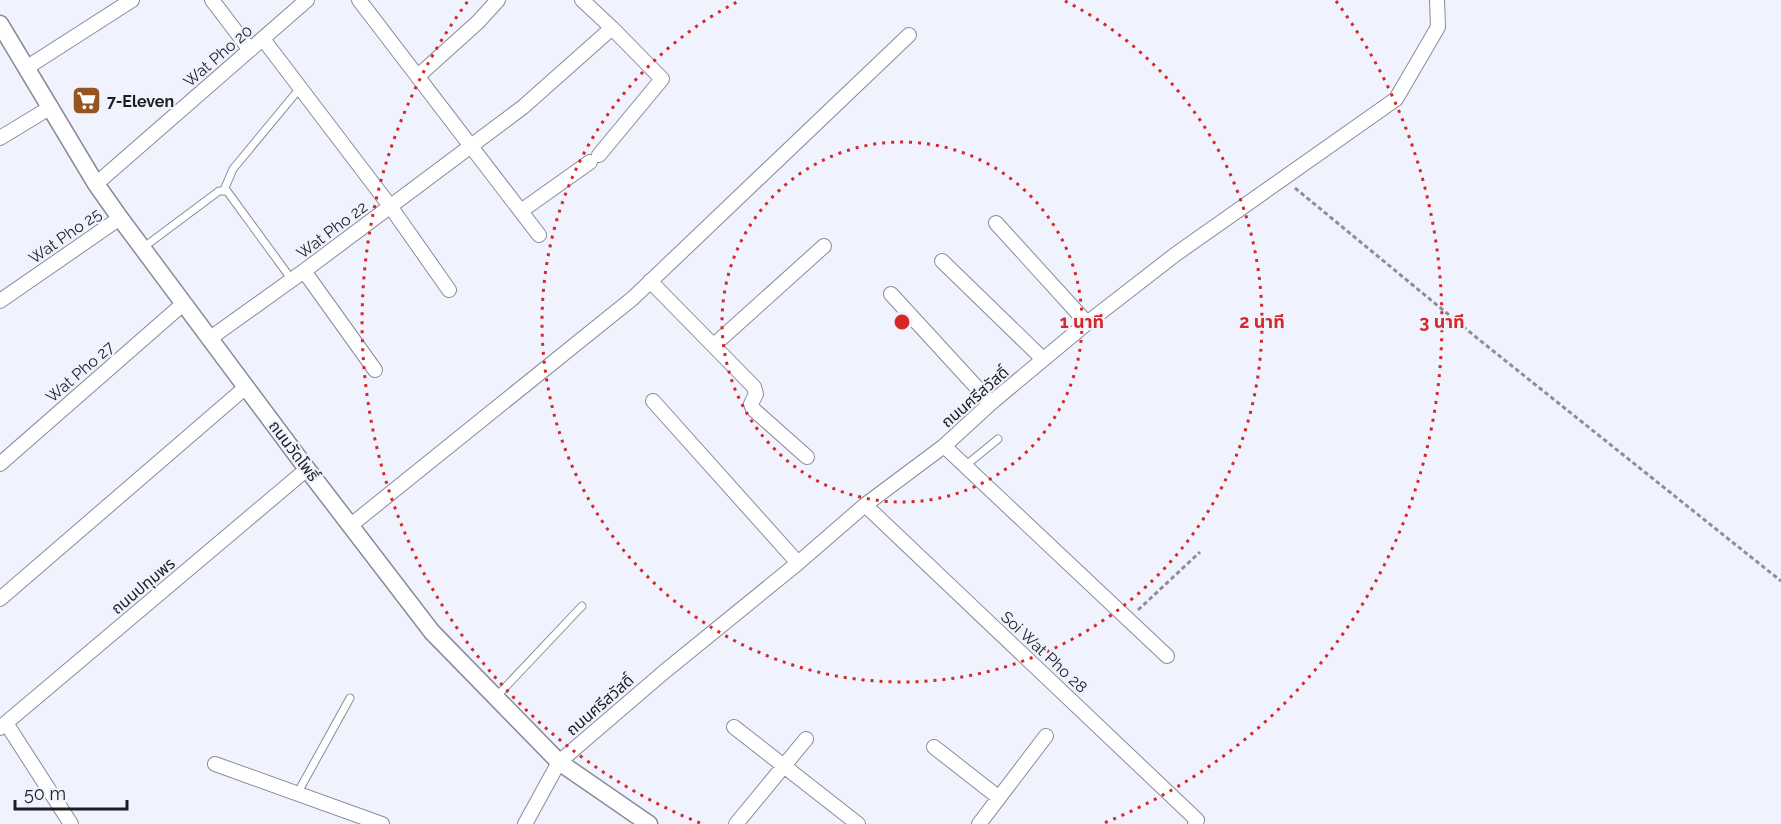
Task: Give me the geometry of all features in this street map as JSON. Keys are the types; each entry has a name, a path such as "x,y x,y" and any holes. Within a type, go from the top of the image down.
{"street":[{"path":"26,68 132,0"},
{"path":"212,0 250,50"},
{"name":"Wat Pho 20","path":"96,184 307,0"},
{"path":"359,0 539,235"},
{"path":"418,76 478,22 498,0"},
{"path":"521,211 594,159 662,79 582,0"},
{"name":"ถนนศรีสวัสดิ์","path":"525,824 559,762 664,672 865,505 944,446 1087,322 1176,254 1396,99 1438,27 1437,0"},
{"name":"ถนนวัดโพธิ์","path":"0,24 96,184 120,218 432,632 559,762 648,824"},
{"name":"Wat Pho 22","path":"209,339 292,280 523,107 612,28"},
{"path":"351,525 633,298 909,34"},
{"path":"262,39 390,206 449,290"},
{"path":"0,138 51,107"},
{"name":"Wat Pho 25","path":"0,301 120,218"},
{"path":"996,224 1087,322"},
{"path":"714,345 824,246"},
{"path":"942,261 1043,359"},
{"path":"304,271 375,370"},
{"path":"650,281 754,387 756,390 751,404 753,409 807,457"},
{"path":"891,294 991,404"},
{"name":"Wat Pho 27","path":"0,465 183,304"},
{"path":"0,599 246,387"},
{"path":"653,401 798,563"},
{"path":"944,446 1167,656"},
{"name":"ถนนปทุมพร","path":"3,726 307,469"},
{"name":"Soi Wat Pho 28","path":"865,505 1197,820 1195,824"},
{"path":"3,726 71,824"},
{"path":"734,727 858,824"},
{"path":"979,824 1046,735"},
{"path":"736,824 806,739"},
{"path":"934,747 998,797"},
{"path":"215,764 382,824"}],"lane":[{"path":"224,190 233,170 300,88"},
{"path":"142,248 219,191 224,190 230,193 292,280"},
{"path":"965,466 998,439"},
{"path":"496,697 582,606"},
{"path":"297,794 350,698"}],"path":[{"path":"1283,178 1477,338 1781,581"},
{"path":"1128,619 1200,552"}],"place":[{"name":"7-Eleven","path":"86,101"}]}
